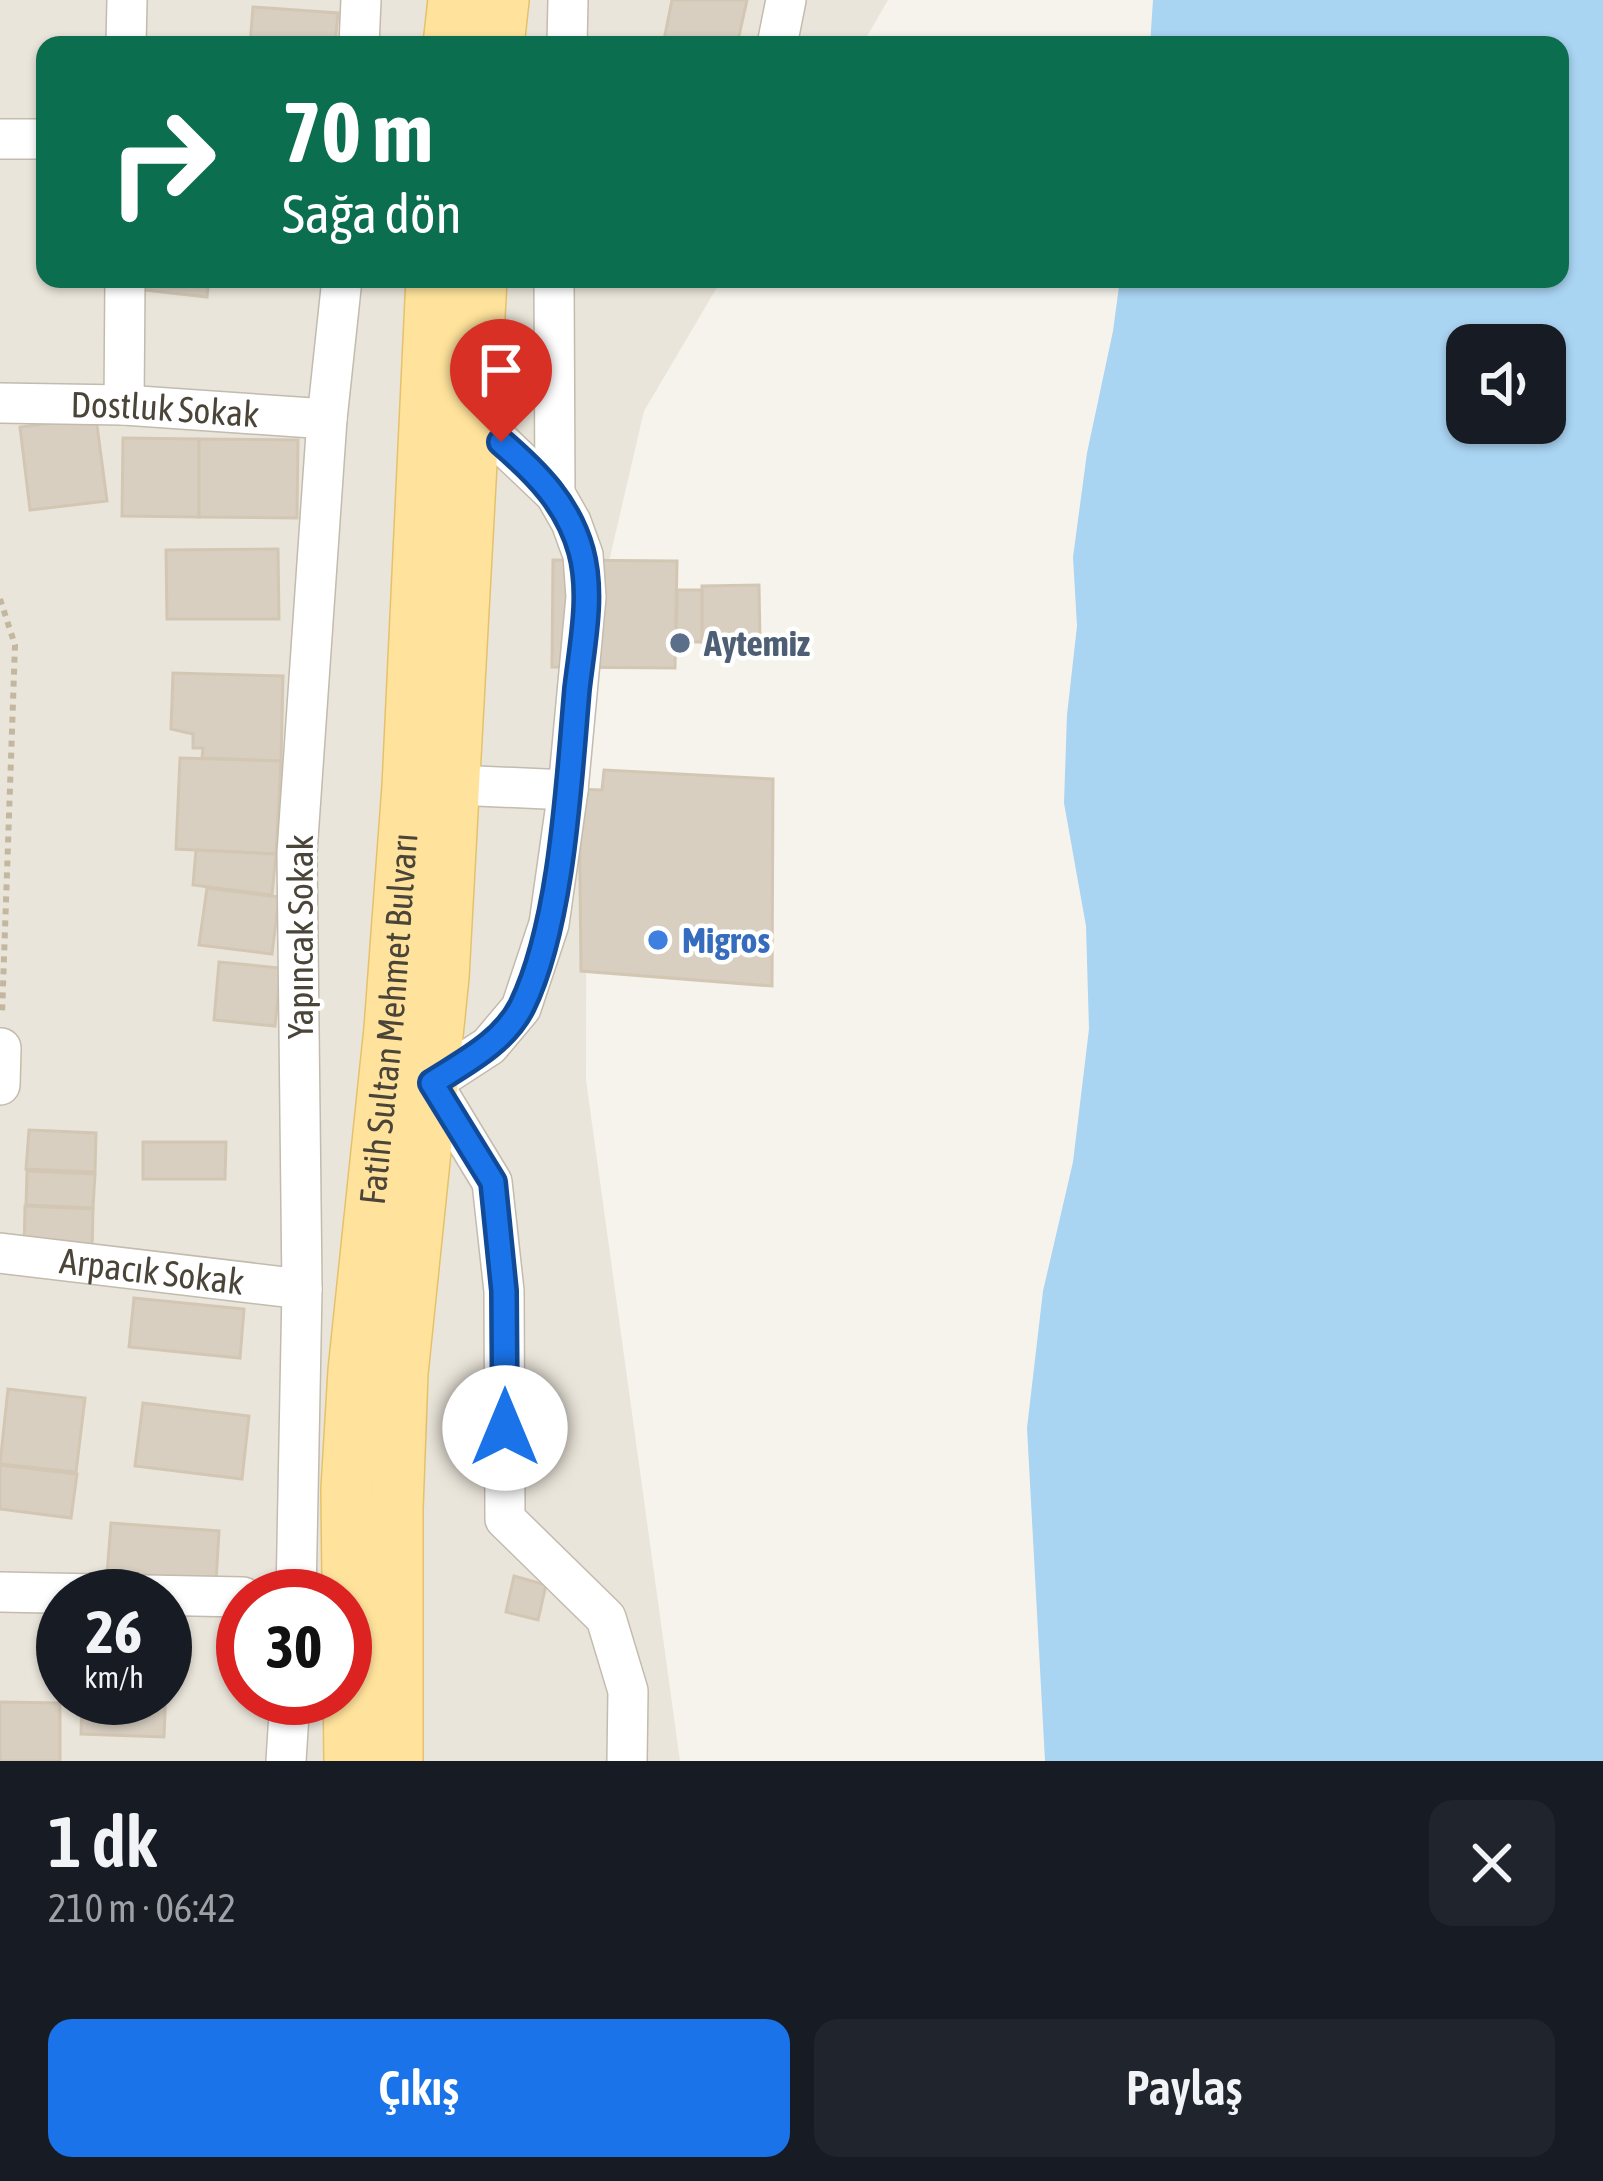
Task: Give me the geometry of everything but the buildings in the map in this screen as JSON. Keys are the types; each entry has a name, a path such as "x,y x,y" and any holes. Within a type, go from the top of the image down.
{"main road":[{"path":"450,36 454,0"},
{"path":"499,36 503,0"},
{"name":"Fatih Sultan Mehmet Bulvarı","path":"350,1761 347,1511 354,1371 405,831 432,288"},
{"name":"Fatih Sultan Mehmet Bulvarı","path":"398,1761 397,1508 402,1373 432,1083 455,785 481,288"}],"street":[{"path":"127,0 127,36"},
{"path":"567,36 568,0"},
{"path":"779,36 786,0"},
{"path":"356,1 358,36"},
{"path":"0,139 36,139"},
{"path":"124,405 125,288"},
{"name":"Yapıncak Sokak","path":"296,1569 302,1289 297,853 327,419 341,288"},
{"path":"554,288 555,494"},
{"name":"Dostluk Sokak","path":"0,403 124,405 327,419"},
{"path":"474,417 555,494 583,555 586,597 568,790 549,923 521,1008 490,1046 432,1083 493,1182 504,1291 506,1519 606,1618 628,1691 627,1761"},
{"path":"455,785 568,790"},
{"path":"0,1084 1,1048"},
{"name":"Arpacık Sokak","path":"0,1253 302,1289"},
{"path":"300,1367 354,1371"},
{"path":"0,1592 216,1596"},
{"path":"286,1761 288,1725"}],"path":[{"path":"0,598 15,646 1,1048"}],"shaded area":[{"path":"0,0 888,0 867,36 36,36 36,288 717,288 644,411 587,656 586,1080 680,1761 0,1761"}],"water":[{"path":"1153,0 1603,0 1603,1761 1045,1761 1027,1428 1043,1291 1073,1162 1089,1029 1086,926 1064,803 1077,626 1073,557 1087,453 1119,288 1569,288 1569,36 1151,36"}],"place":[{"name":"Aytemiz","path":"680,643"},
{"name":"Migros","path":"658,940"}],"route":[{"path":"501,442 555,494 571,522 583,555 586,597 568,790 549,923 521,1008 490,1046 432,1083 493,1182 504,1291 505,1428"}]}
